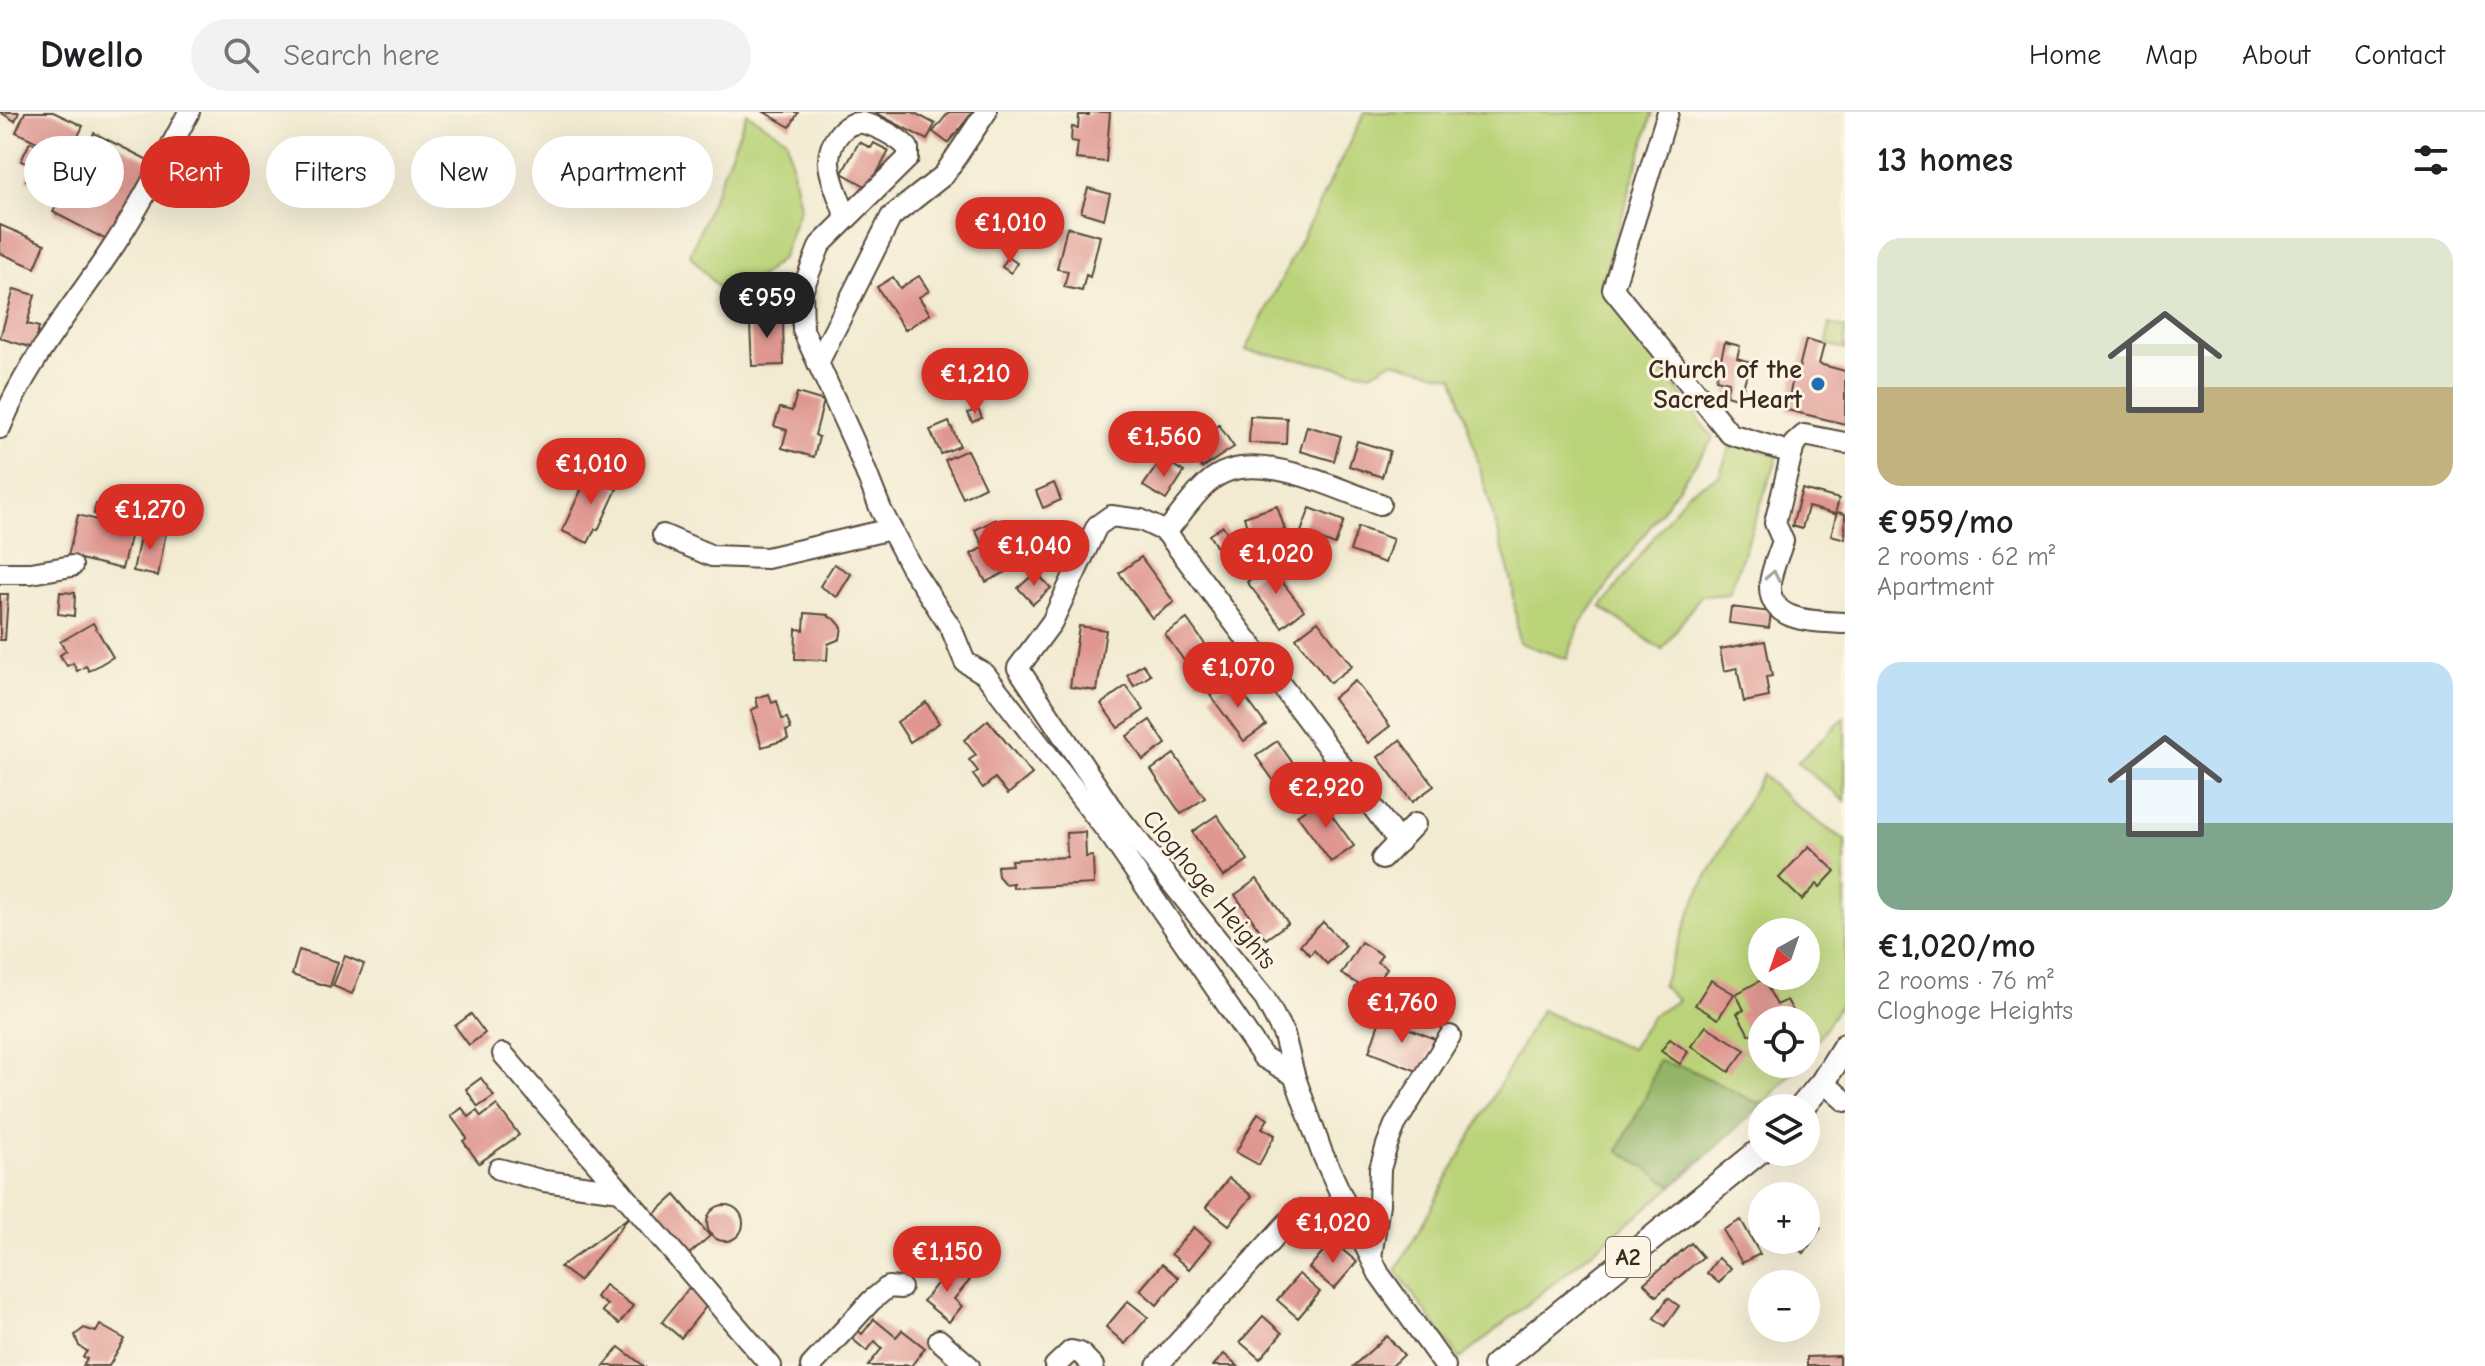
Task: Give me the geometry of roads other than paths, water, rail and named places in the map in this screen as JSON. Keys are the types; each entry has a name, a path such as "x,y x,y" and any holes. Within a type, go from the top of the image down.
{"main road":[{"path":"1813,1094 1845,1046"},
{"name":"A2","path":"1495,1366 1748,1160"}],"street":[{"path":"0,428 7,392 35,360 110,253 189,112"},
{"path":"818,363 891,217 944,175 986,112"},
{"path":"1668,112 1613,289 1730,434 1792,453"},
{"path":"846,218 829,164 830,151 838,135 850,125 862,123 900,140 908,148 908,158 820,245 802,291 803,330 891,529 911,567 951,628 965,662 985,674 1113,839 1263,1057 1294,1075"},
{"path":"1845,443 1804,435 1794,444 1775,523 1783,541 1770,582 1771,599 1776,609 1788,616 1845,623"},
{"path":"1380,504 1292,474 1254,465 1231,468 1210,480 1166,532 1399,842"},
{"name":"Cloghoge Heights","path":"1166,532 1141,520 1111,516 1097,526 1052,622 1018,668 1110,806 1265,999 1284,1035 1294,1075 1322,1153 1371,1257 1406,1315 1445,1366"},
{"path":"663,535 712,556 767,558 891,529"},
{"path":"0,573 31,573 72,566"},
{"path":"1382,859 1415,824"},
{"path":"1371,1257 1379,1204 1380,1169 1387,1145 1395,1125 1450,1036"},
{"path":"503,1054 771,1366"},
{"path":"1823,1082 1845,1101"},
{"path":"499,1169 544,1181 621,1191"},
{"path":"1157,1366 1298,1211"},
{"path":"811,1366 871,1301 888,1287 901,1288"},
{"path":"939,1340 969,1366"},
{"path":"1055,1366 1071,1351 1080,1353 1093,1366"}],"place":[{"name":"Church of the Sacred Heart","path":"1818,384"}]}
